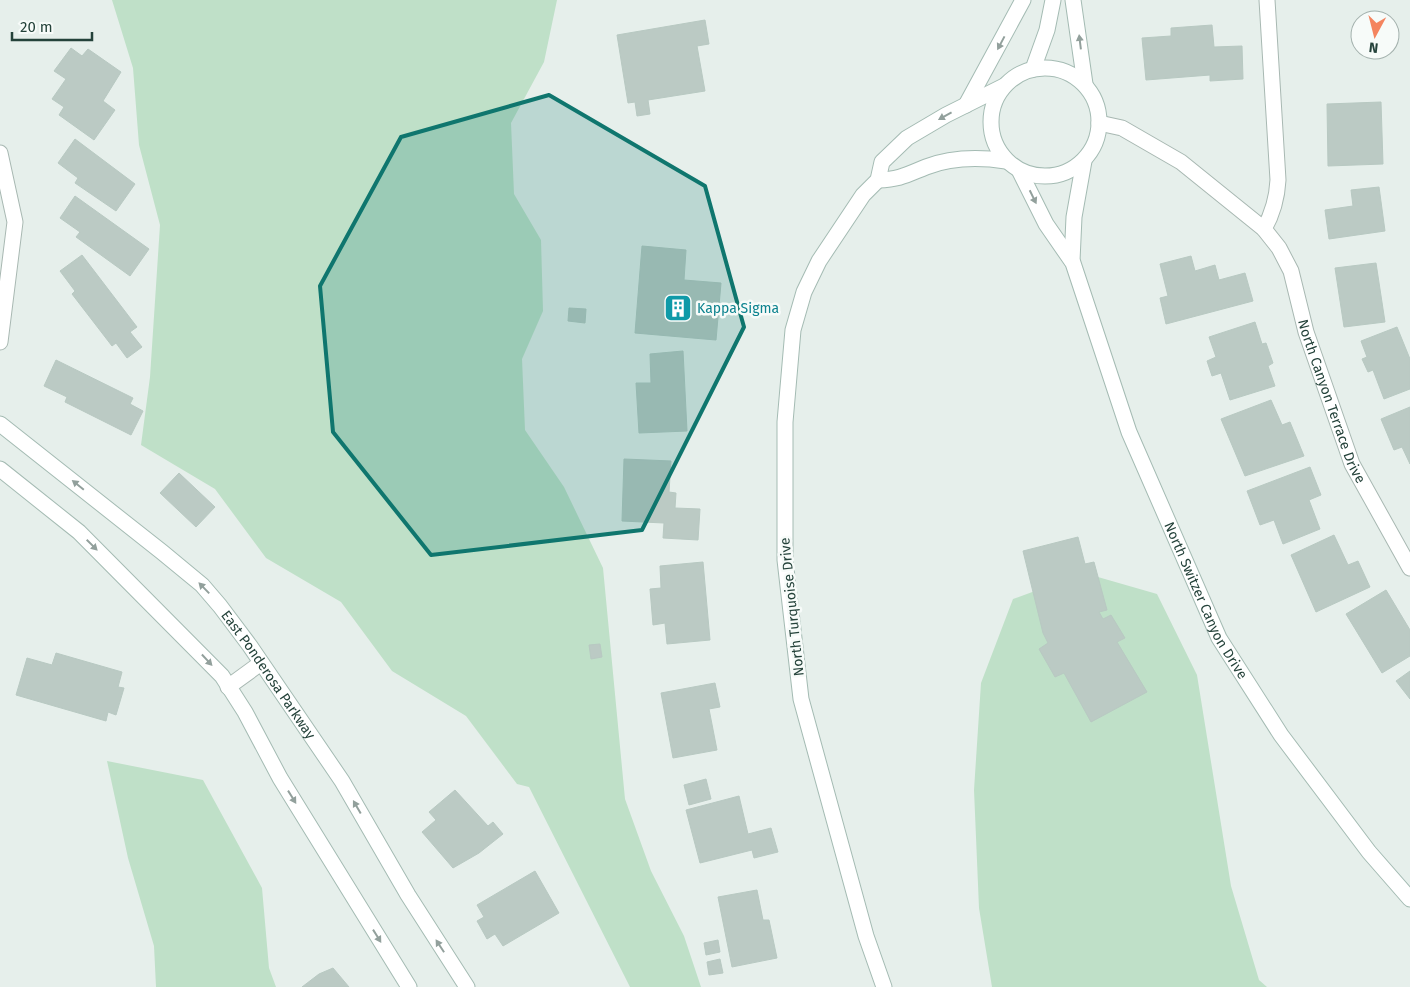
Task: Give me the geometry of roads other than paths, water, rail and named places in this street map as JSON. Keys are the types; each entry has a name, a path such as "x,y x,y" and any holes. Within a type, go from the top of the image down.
{"street":[{"path":"966,105 1023,0"},
{"path":"1033,69 1046,30 1053,0"},
{"path":"1073,0 1086,84 1098,107 1099,122 1095,139 1084,161 1066,173 1051,176 1019,170 1006,161 998,149 994,135 997,101 1004,86 1015,77 1033,69 1050,69 1066,72 1086,84"},
{"path":"1264,229 1272,215 1277,198 1278,180 1267,0"},
{"name":"North Turquoise Drive","path":"884,987 866,936 801,699 784,560 785,422 793,330 804,292 819,261 863,195 878,180 882,162 907,138 1004,86"},
{"name":"North Canyon Terrace Drive","path":"1099,122 1122,128 1181,162 1264,229 1279,248 1291,271 1306,332 1352,464 1410,568"},
{"path":"0,153 15,222 0,342"},
{"path":"878,180 900,179 927,167 950,161 977,158 1006,161"},
{"name":"North Switzer Canyon Drive","path":"1073,263 1074,217 1084,161"},
{"name":"North Switzer Canyon Drive","path":"1019,170 1046,224 1073,263 1129,432 1219,638 1281,735 1369,852 1410,900"},
{"name":"East Ponderosa Parkway","path":"0,424 202,585 261,662 342,781 408,895 467,987"},
{"path":"0,469 79,532 222,676 245,712 280,778 409,987"},
{"path":"228,687 261,662"}],"place":[{"name":"Kappa Sigma","path":"678,308"}]}
